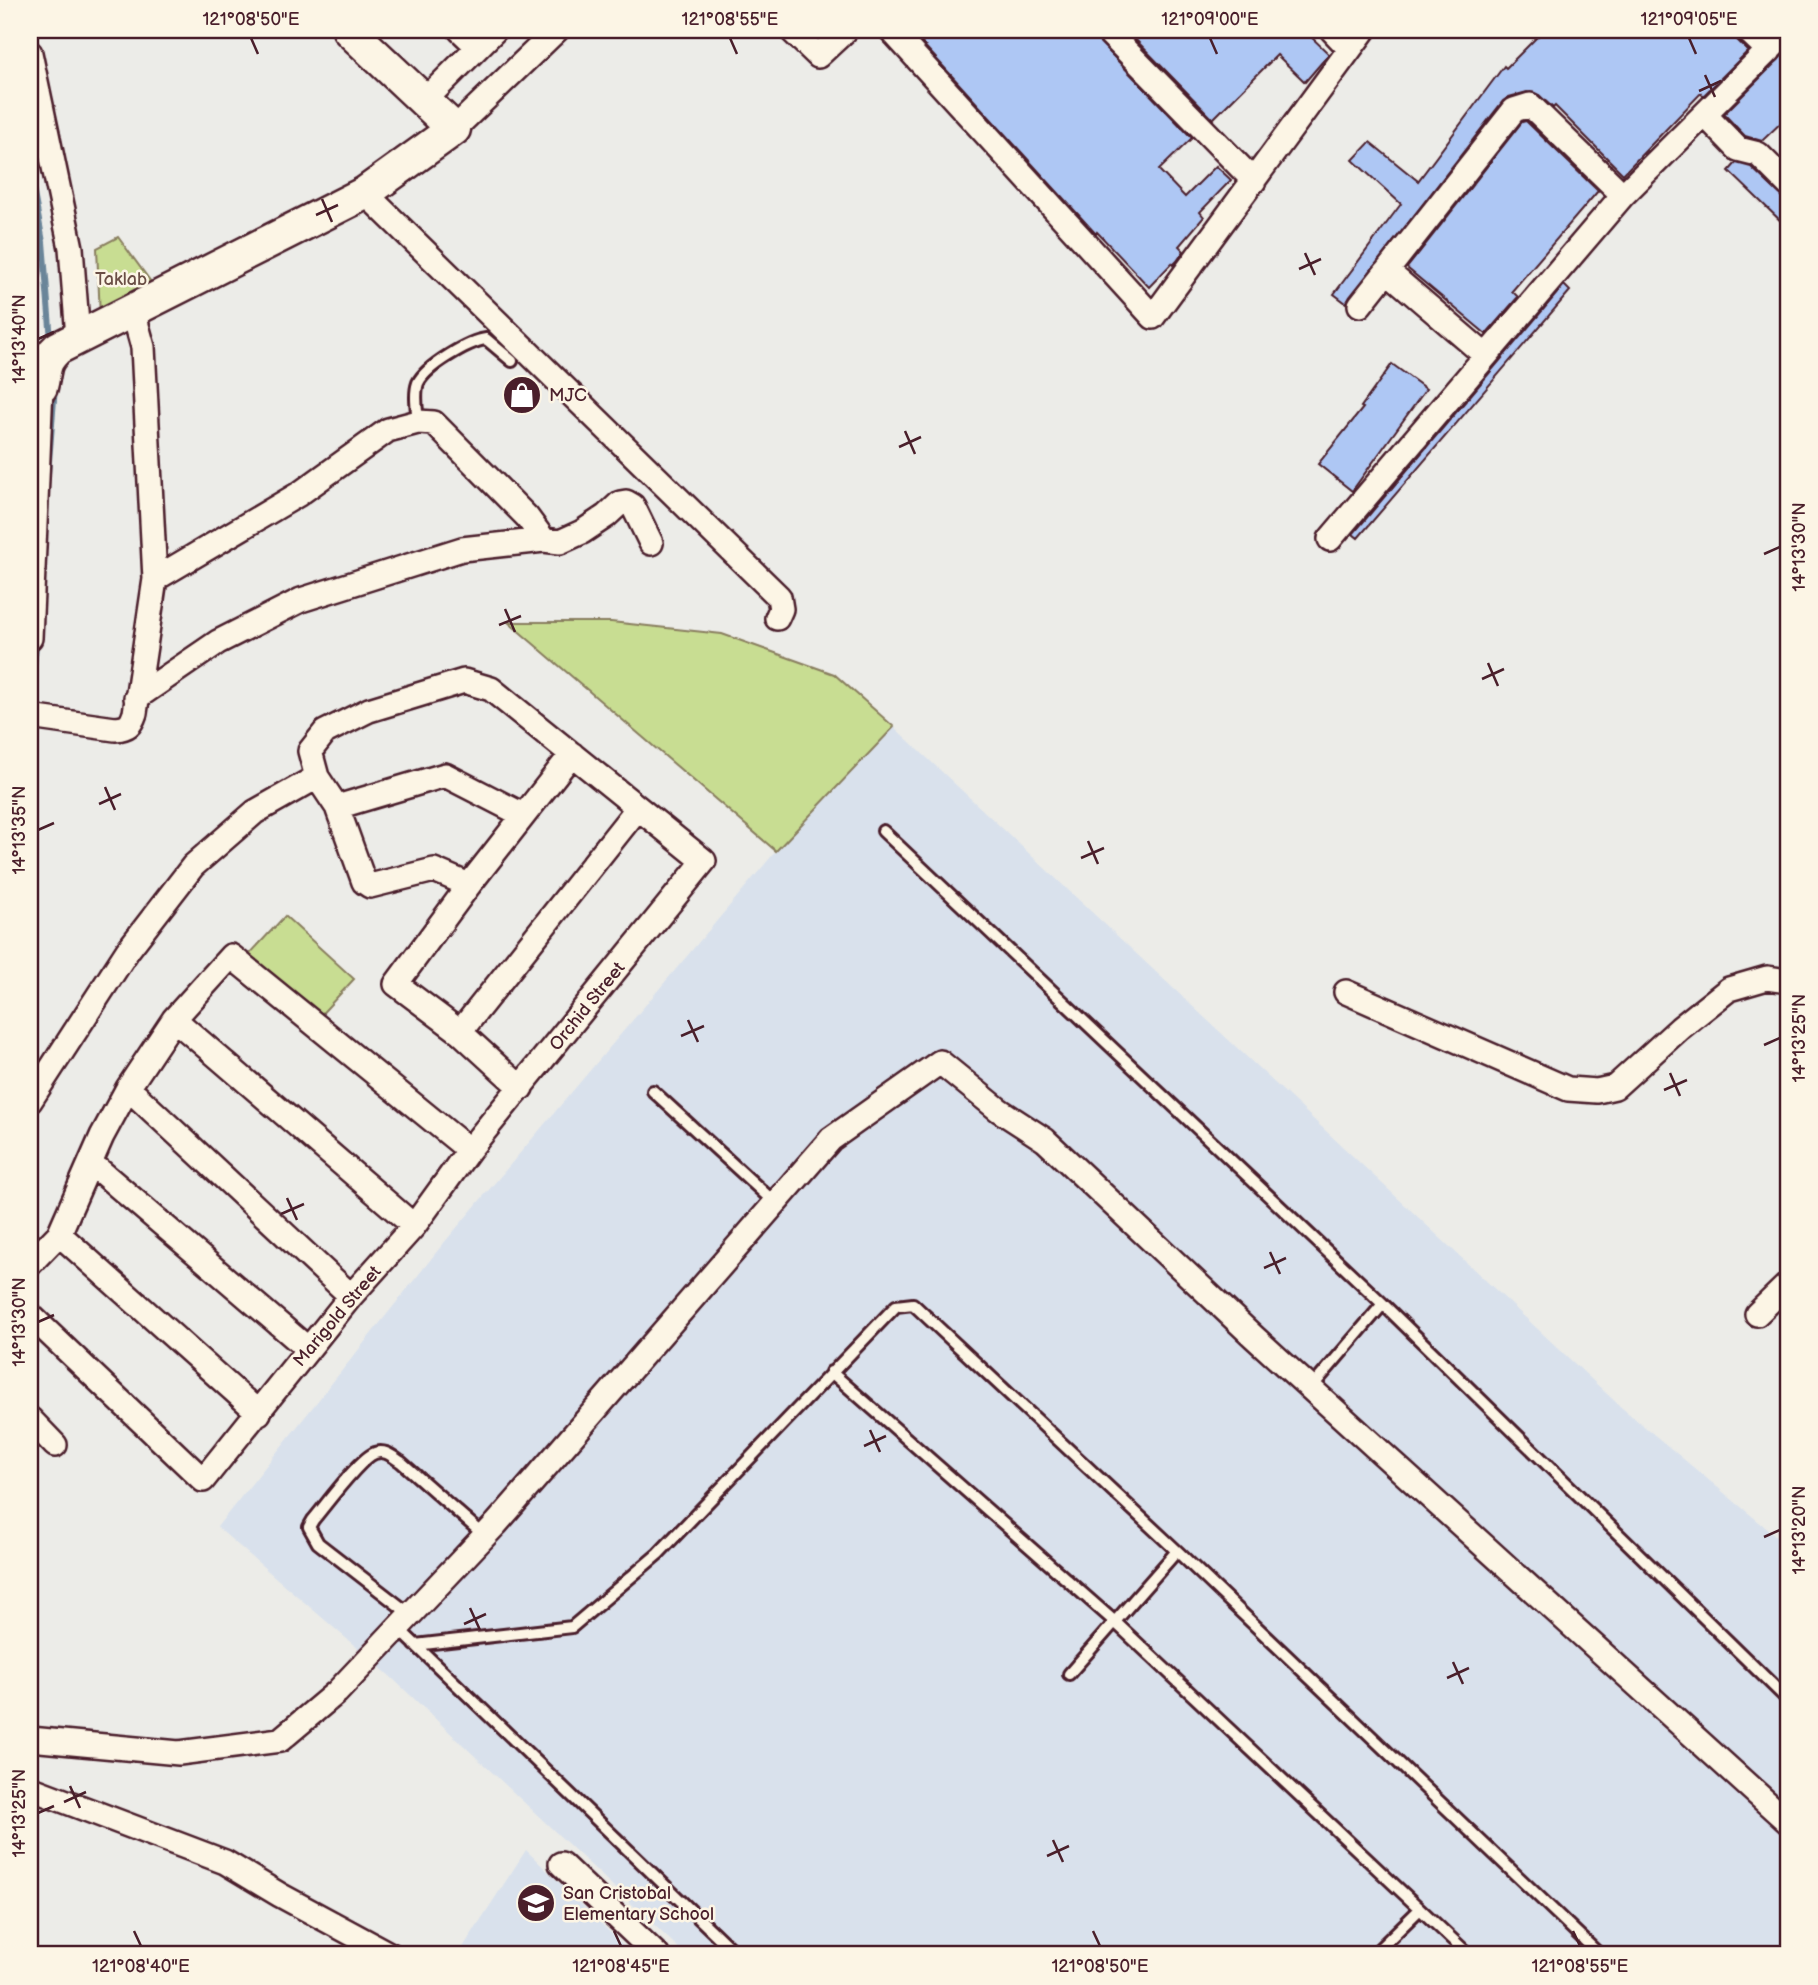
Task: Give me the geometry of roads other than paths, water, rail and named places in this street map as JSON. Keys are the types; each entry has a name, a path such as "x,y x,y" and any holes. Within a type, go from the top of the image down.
{"street":[{"path":"349,30 454,129"},
{"path":"460,30 478,47"},
{"path":"424,102 495,30"},
{"path":"30,638 36,381 48,358 78,337 365,193 454,129 557,30"},
{"path":"790,30 818,56 846,30"},
{"path":"891,30 1153,317 1364,30"},
{"path":"1106,30 1254,181"},
{"path":"1332,30 1350,49"},
{"path":"1747,30 1769,51"},
{"path":"1330,539 1623,195 1788,31"},
{"path":"30,53 71,248 78,337"},
{"path":"1360,305 1514,110 1530,105 1623,195"},
{"path":"1705,115 1738,149 1758,154 1788,184"},
{"path":"365,193 779,597 781,609 777,618"},
{"path":"1387,271 1486,356"},
{"path":"30,717 115,729 126,728 132,723 155,579 143,347 132,311"},
{"path":"155,579 299,494 388,430 418,422 434,423 527,517 544,540"},
{"path":"136,698 218,642 301,600 462,549 544,540 560,542 582,532 620,503 626,502 633,506 650,543"},
{"path":"460,1032 637,809 491,689 464,681 369,710 325,732 310,751 317,777 337,807 364,883 370,886 434,870 469,885"},
{"path":"522,1088 460,1032 396,984 469,885 572,754"},
{"path":"337,807 445,775 523,815"},
{"path":"30,1101 128,950 193,866 255,812 317,777"},
{"name":"Orchid Street","path":"469,1150 704,861 637,809"},
{"path":"30,1264 59,1234 102,1136 128,1088 174,1019 231,956 469,1150"},
{"path":"1346,992 1568,1089 1597,1091 1615,1087 1680,1028 1729,989 1767,978 1788,981"},
{"path":"174,1019 414,1226"},
{"path":"30,1739 179,1753 281,1740 337,1692 485,1536 831,1139 940,1062 999,1110 1045,1140 1311,1388 1788,1822"},
{"path":"128,1088 351,1296"},
{"name":"Marigold Street","path":"30,1315 203,1480 351,1296 414,1226 469,1150"},
{"path":"92,1164 307,1349"},
{"path":"59,1234 258,1413"},
{"path":"1757,1314 1788,1284"},
{"path":"30,1419 55,1445"},
{"path":"30,1788 225,1862 391,1955"},
{"path":"561,1864 657,1955"}],"lane":[{"path":"418,422 418,384 426,372 474,341 486,339 512,361"},
{"path":"883,831 1383,1304 1788,1700"},
{"path":"653,1091 774,1202"},
{"path":"415,1645 572,1627 658,1554 896,1306 913,1304 1177,1550 1600,1955"},
{"path":"1311,1388 1383,1304"},
{"path":"831,1371 1115,1622 1469,1955"},
{"path":"485,1536 401,1462 385,1452 374,1453 361,1464 309,1527 318,1543 404,1621 415,1645 737,1955"},
{"path":"1069,1674 1177,1550"},
{"path":"1373,1955 1419,1910"}],"waterway":[{"path":"30,172 43,242 51,340"},
{"path":"48,474 55,387"},
{"path":"30,700 37,638"}],"place":[{"name":"MJC","path":"522,395"},
{"name":"San Cristobal Elementary School","path":"536,1903"}],"park label":[{"name":"Taklab","path":"121,279"}]}
